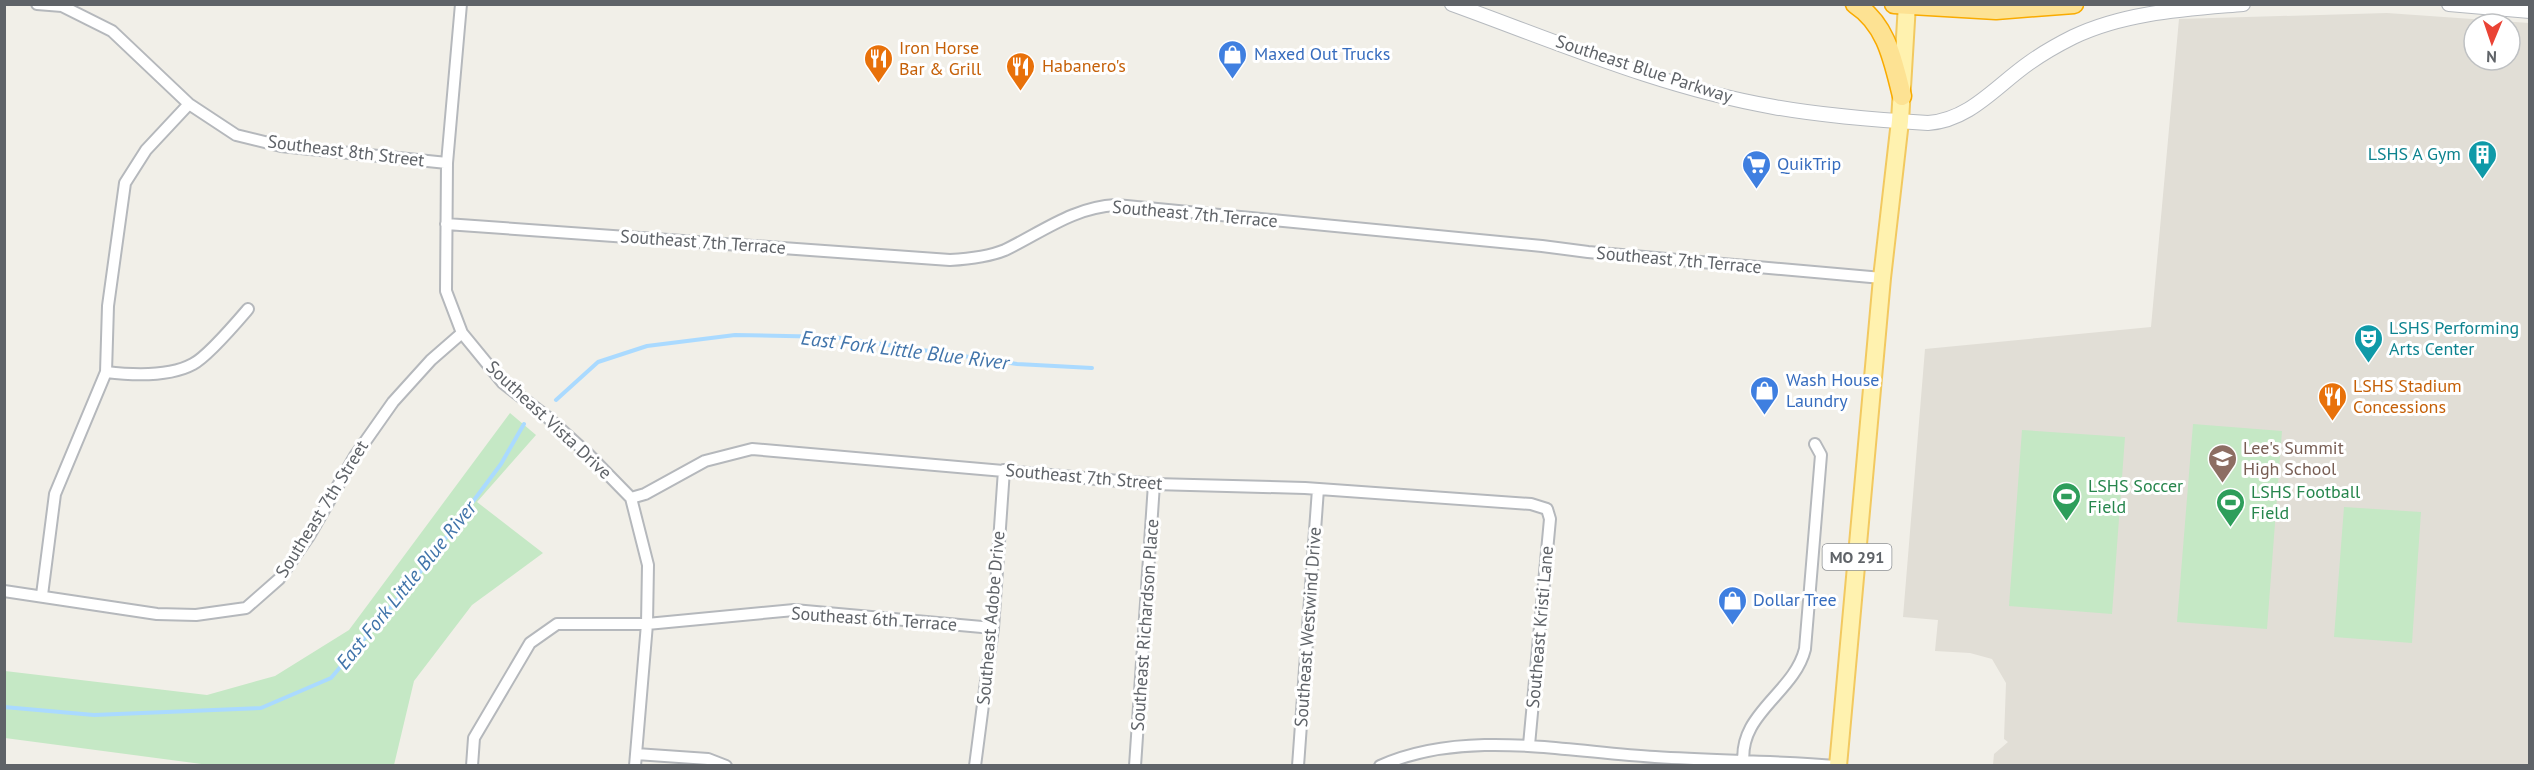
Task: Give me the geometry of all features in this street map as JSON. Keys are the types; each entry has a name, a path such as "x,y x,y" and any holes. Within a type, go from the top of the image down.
{"highway":[{"path":"1855,4 1869,13 1889,47 1902,96"},
{"name":"MO 291","path":"1902,5 1996,10 2074,4"}],"main road":[{"name":"MO 291","path":"1838,765 1882,278 1900,121 1902,5"}],"street":[{"name":"Southeast 8th Street","path":"37,4 62,6 112,31 189,104 236,135 281,146 447,163"},
{"name":"Southeast Vista Drive","path":"461,4 447,163 446,291 462,333 504,383 579,446 631,498"},
{"name":"Southeast Blue Parkway","path":"1452,4 1625,66 1700,90 1775,107 1900,121 1941,122 1959,116 2028,63 2052,48 2092,29 2135,17 2244,4"},
{"path":"2450,4 2529,11"},
{"path":"42,595 55,494 106,372 108,306 125,183 146,150 189,104"},
{"name":"Southeast 7th Terrace","path":"446,224 950,260 985,256 1003,250 1079,212 1099,206 1116,205 1588,252 1882,278"},
{"path":"106,372 135,375 165,372 193,364 230,330 248,309"},
{"name":"Southeast 7th Street","path":"4,591 157,614 196,615 246,608 279,579 309,536 355,456 393,402 430,360 462,333"},
{"path":"1744,763 1745,738 1753,722 1789,681 1802,660 1812,582 1821,455 1815,444"},
{"name":"Southeast 7th Street","path":"631,498 645,494 705,461 752,449 1154,484 1318,489 1531,504 1547,509"},
{"name":"Southeast Adobe Drive","path":"975,765 993,628 1004,470"},
{"name":"Southeast Richardson Place","path":"1135,765 1154,484"},
{"name":"Southeast Westwind Drive","path":"1298,765 1318,489"},
{"path":"631,498 648,565 647,624 635,765"},
{"name":"Southeast Kristi Lane","path":"1529,745 1549,529 1547,509"},
{"name":"Southeast 6th Terrace","path":"471,765 474,738 530,643 557,624 647,624 794,610 993,628"},
{"path":"1380,765 1394,759 1439,750 1529,745 1744,763 1838,765"},
{"path":"636,754 708,759 726,765"}],"shaded area":[{"name":"Lee's Summit High School","path":"2387,13 2462,18 2462,72 2522,72 2522,23 2529,23 2529,765 1993,765 1994,754 2008,742 2004,739 2006,683 1992,659 1970,653 1935,651 1938,620 1903,617 1925,349 2151,327 2179,19"}],"green space":[{"path":"510,413 536,435 477,502 543,553 472,605 414,681 394,765 209,765 5,738 5,671 207,695 275,676 349,630"},
{"name":"LSHS Football Field","path":"2193,424 2282,431 2267,629 2177,622"},
{"name":"LSHS Soccer Field","path":"2022,430 2125,437 2112,614 2009,606"},
{"path":"2344,507 2421,512 2412,643 2334,637"}],"waterway":[{"name":"East Fork Little Blue River","path":"556,400 598,362 647,346 735,335 834,337 1017,364 1092,368"},
{"name":"East Fork Little Blue River","path":"4,707 94,715 261,708 331,678 418,575 501,464 524,424"}],"place":[{"name":"Maxed Out Trucks","path":"1233,80"},
{"name":"Iron Horse Bar & Grill","path":"878,84"},
{"name":"Habanero's","path":"1021,92"},
{"name":"LSHS A Gym","path":"2482,180"},
{"name":"QuikTrip","path":"1756,190"},
{"name":"LSHS Performing Arts Center","path":"2368,364"},
{"name":"Wash House Laundry","path":"1765,416"},
{"name":"LSHS Stadium Concessions","path":"2332,422"},
{"name":"Lee's Summit High School","path":"2222,484"},
{"name":"LSHS Soccer Field","path":"2067,522"},
{"name":"LSHS Football Field","path":"2230,528"},
{"name":"Dollar Tree","path":"1732,626"}]}
